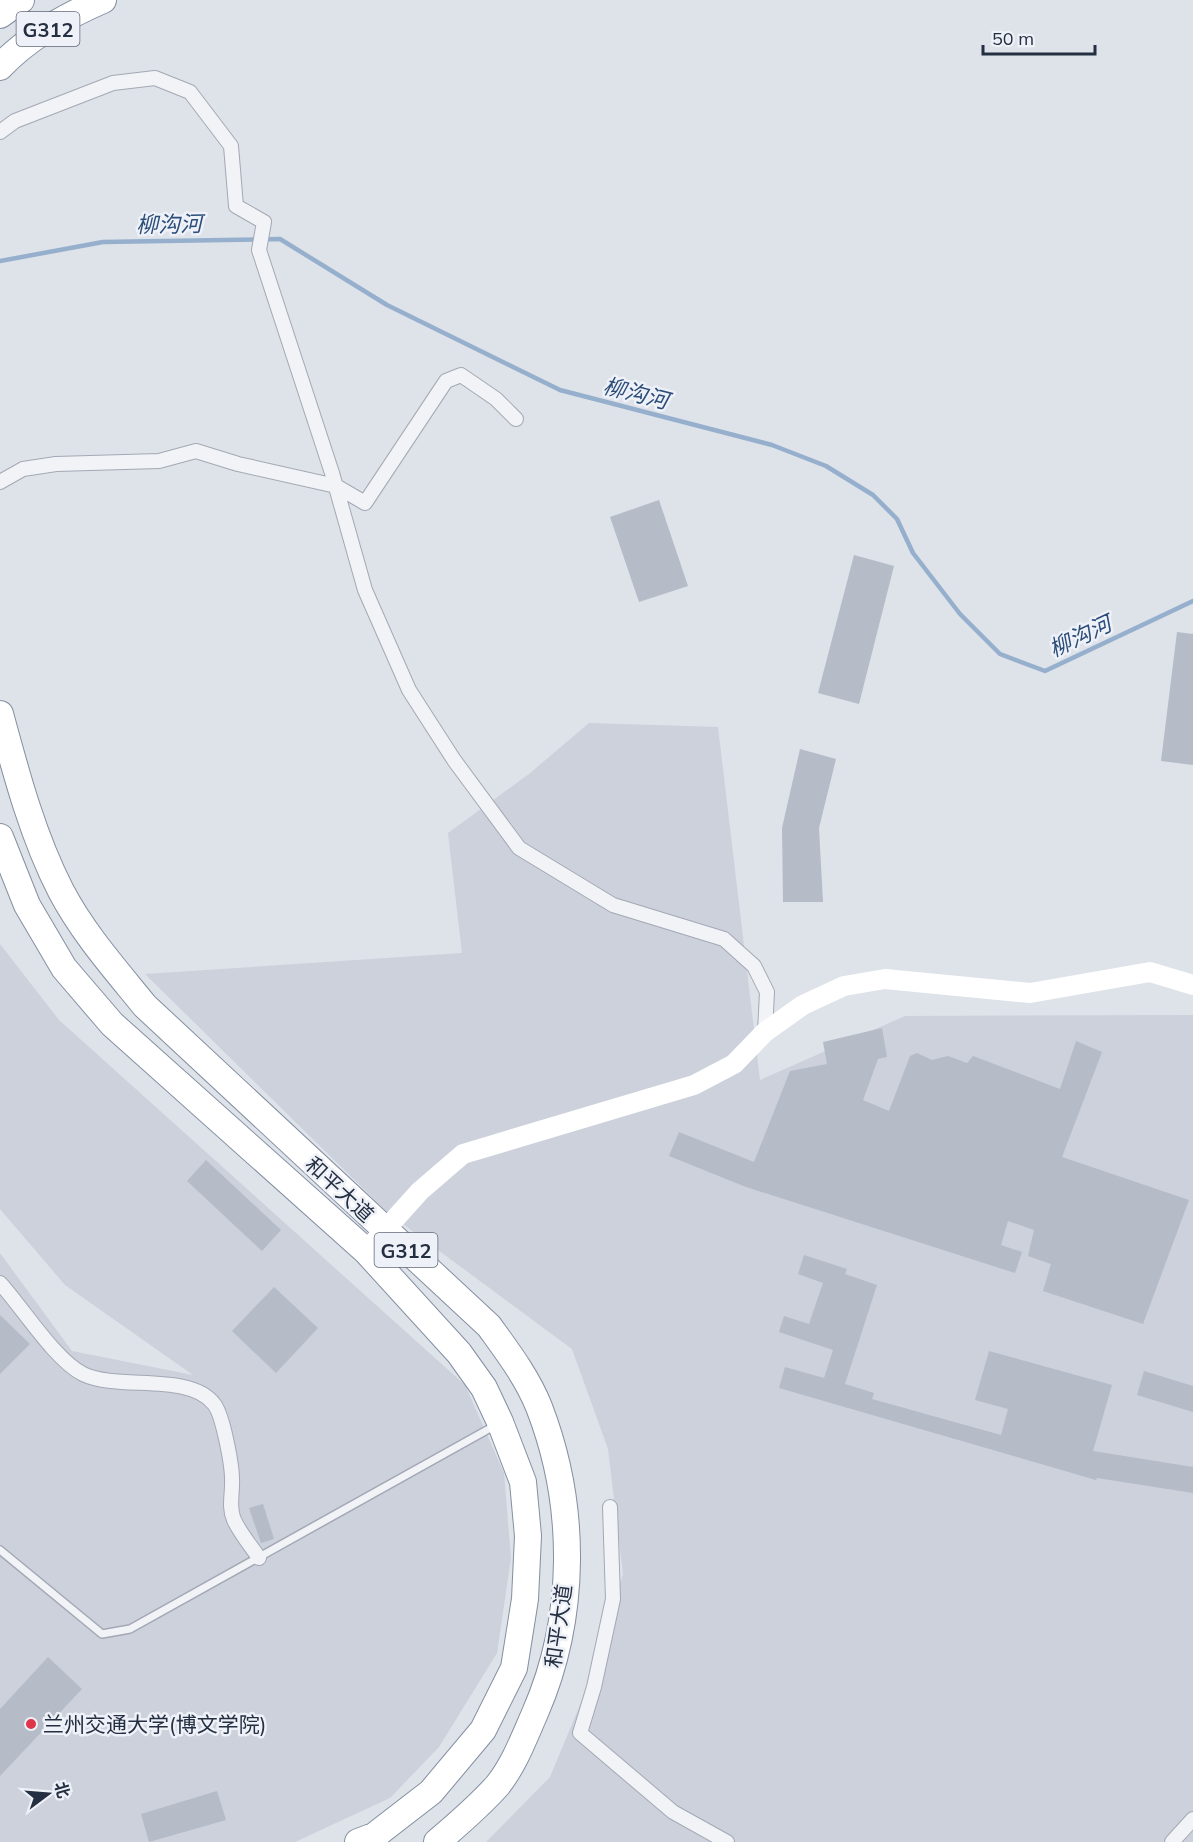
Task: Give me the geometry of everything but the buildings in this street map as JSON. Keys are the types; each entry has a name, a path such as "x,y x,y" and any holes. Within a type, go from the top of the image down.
{"highway":[{"name":"G312","path":"0,15 21,0"},
{"name":"G312","path":"0,67 11,54 67,16 103,0"},
{"name":"和平大道","path":"0,714 39,840 62,892 99,950 145,1006 489,1326 518,1366 539,1406 561,1477 568,1536 564,1605 551,1678 518,1753 497,1785 437,1842"},
{"name":"和平大道","path":"0,837 27,905 64,968 112,1024 366,1251 459,1353 484,1388 523,1482 528,1536 525,1599 514,1668 483,1730 431,1792 374,1836 358,1842"}],"street":[{"path":"0,132 15,121 113,83 155,78 190,92 231,146 236,206 264,222 259,249 336,486 365,590 408,690 454,760 519,848 613,905 724,939 754,966 767,992 765,1032"},
{"path":"0,482 23,469 56,464 159,461 196,451 238,464 336,486 365,503 446,381 461,375 496,399 516,419"},
{"path":"366,1251 420,1191 463,1154 694,1085 734,1064 765,1032 803,1005 844,986 885,979 1030,993 1150,972 1193,985"},
{"path":"0,1282 64,1359 84,1374 186,1387 205,1394 216,1406 224,1434 232,1479 230,1501 234,1520 259,1558"},
{"path":"610,1507 613,1599 580,1733 673,1812 726,1842"},
{"path":"1172,1842 1193,1819"}],"lane":[{"path":"0,1550 102,1634 130,1629 500,1422"}],"shaded area":[{"path":"589,723 718,727 760,1080 905,1016 1193,1015 1193,1842 486,1842 550,1777 590,1681 623,1574 608,1449 572,1349 388,1213 145,974 462,953 448,833 529,774"},
{"path":"0,944 59,1020 465,1385 504,1473 511,1558 497,1653 439,1747 390,1798 295,1842 0,1842 0,1253 72,1351 193,1375 65,1285 0,1209"}],"waterway":[{"name":"柳沟河","path":"0,261 103,242 280,239 387,305 560,390 772,445 826,466 873,495 897,519 913,553 960,614 1000,654 1045,671 1193,601"}],"place":[{"name":"兰州交通大学(博文学院)","path":"31,1724"}]}
